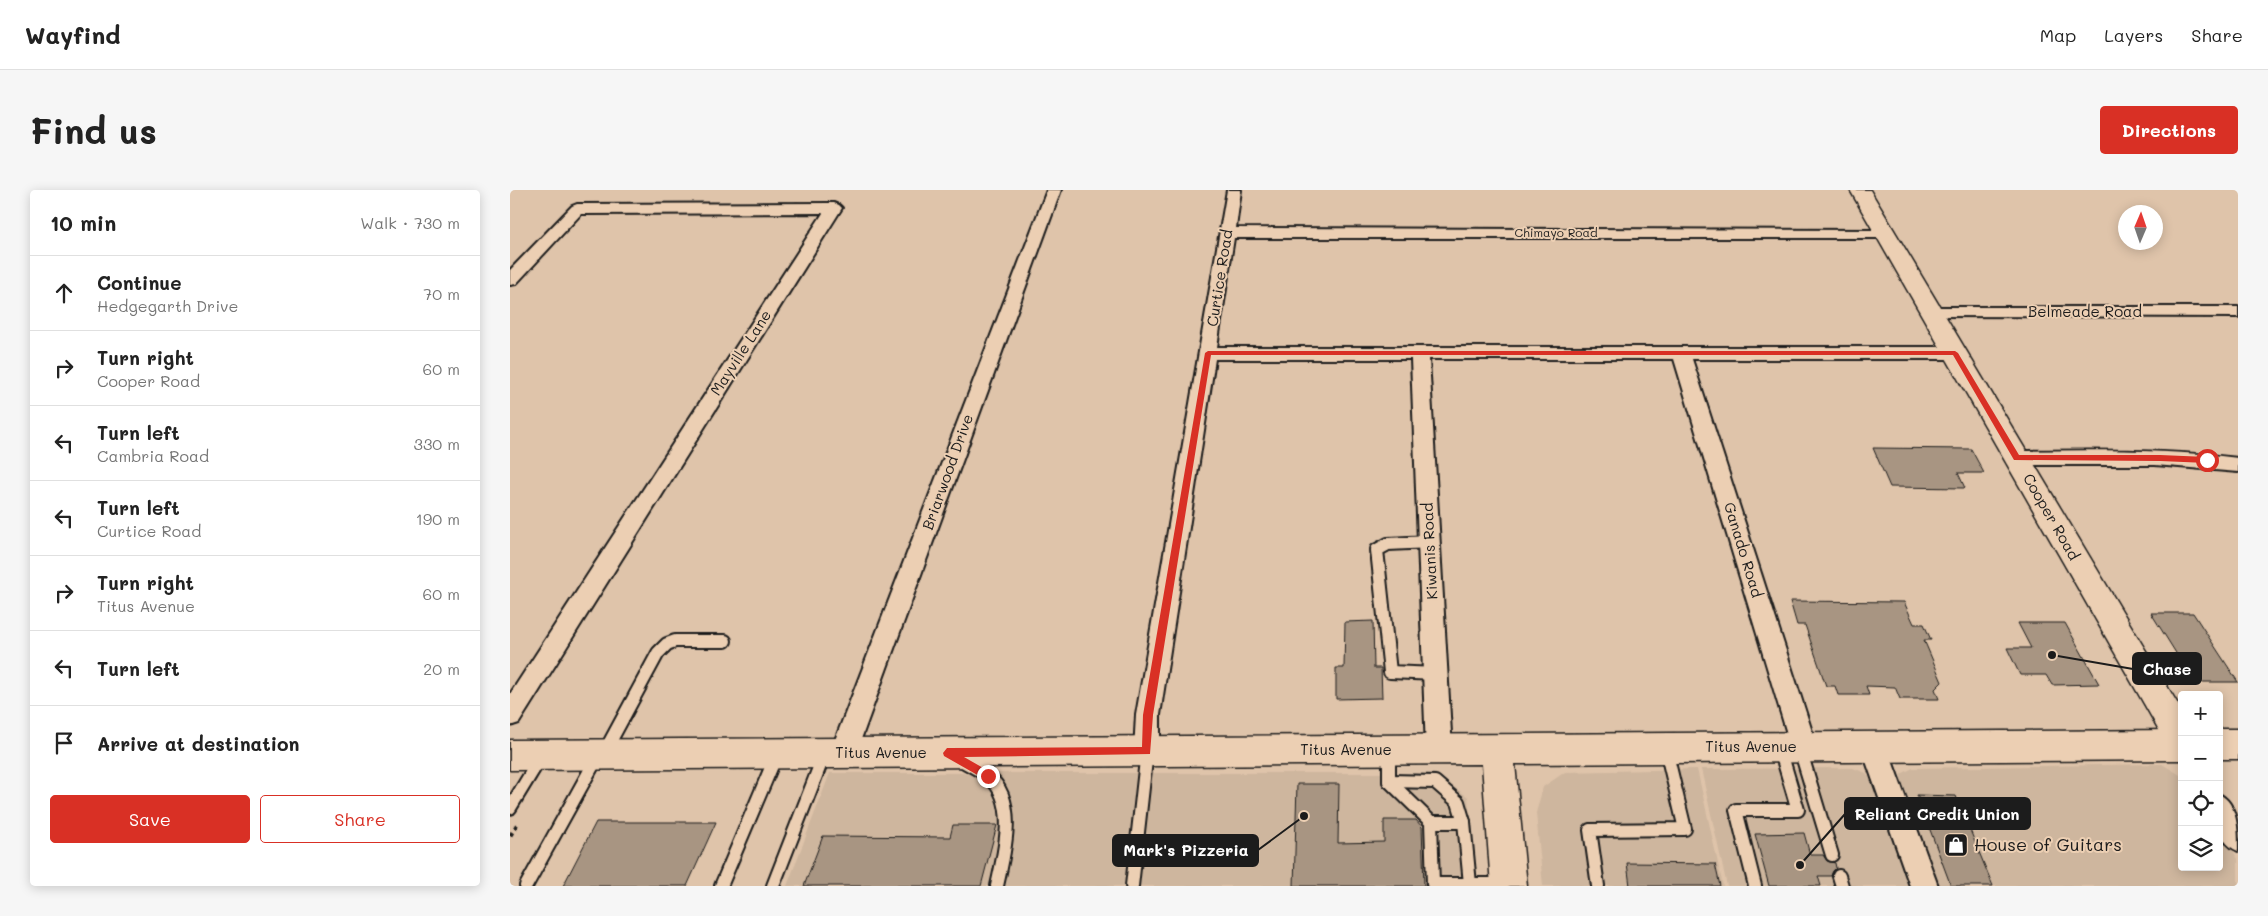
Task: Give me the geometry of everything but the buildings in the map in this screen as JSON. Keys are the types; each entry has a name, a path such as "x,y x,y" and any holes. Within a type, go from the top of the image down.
{"main road":[{"name":"Cooper Road","path":"1860,190 2179,736"},
{"path":"2223,744 2238,744"},
{"name":"Titus Avenue","path":"510,755 2178,745"},
{"path":"1497,749 1509,885"}],"street":[{"name":"Briarwood Drive","path":"834,753 1054,190"},
{"name":"Curtice Road","path":"1147,751 1148,715 1234,190"},
{"name":"Mayville Lane","path":"510,280 577,209 834,208 510,715"},
{"name":"Chimayo Road","path":"1227,233 1885,233"},
{"name":"Belmeade Road","path":"1931,312 2238,312"},
{"path":"1208,353 1955,353"},
{"name":"Kiwanis Road","path":"1420,353 1439,750"},
{"name":"Ganado Road","path":"1681,353 1794,747"},
{"path":"2016,458 2160,458 2207,460 2238,465"},
{"path":"1874,747 1924,886"},
{"path":"2223,813 2238,838"}],"lane":[{"path":"1430,542 1388,544 1377,550 1390,672 1436,674"},
{"path":"526,886 658,653 667,644 675,640 726,641"},
{"path":"1794,747 1832,855"},
{"path":"1754,886 1736,810 1798,810 1794,747"},
{"path":"1598,886 1590,830 1685,830 1666,748"},
{"path":"1390,750 1389,782 1431,822 1464,822"},
{"path":"1132,886 1136,836 1145,780 1147,751"},
{"path":"773,886 834,753"},
{"path":"947,753 988,776 996,785 1005,804 1008,836 997,886"},
{"path":"721,886 777,754"},
{"path":"510,808 542,755"},
{"path":"1389,782 1435,782 1458,802 1464,822 1470,884"},
{"path":"1431,822 1433,884 1509,885"}],"shaded area":[{"path":"2162,764 2178,774 2178,871 2223,871 2223,834 2238,859 2238,886 1936,886 1901,790 1901,774 1913,768"},
{"path":"1853,768 1866,773 1874,783 1909,886 1727,886 1701,769"},
{"path":"1697,769 1723,886 1543,886 1536,813 1543,787 1565,772"},
{"path":"830,773 1435,773 1468,797 1476,886 787,886"}],"place":[{"name":"Chase","path":"2052,655"},
{"name":"Mark's Pizzeria","path":"1304,816"},
{"name":"House of Guitars","path":"1956,845"},
{"name":"Reliant Credit Union","path":"1800,865"}],"route":[{"path":"988,776 947,753 1147,751 1148,715 1208,353 1955,353 2016,458 2160,458 2207,460"}]}
